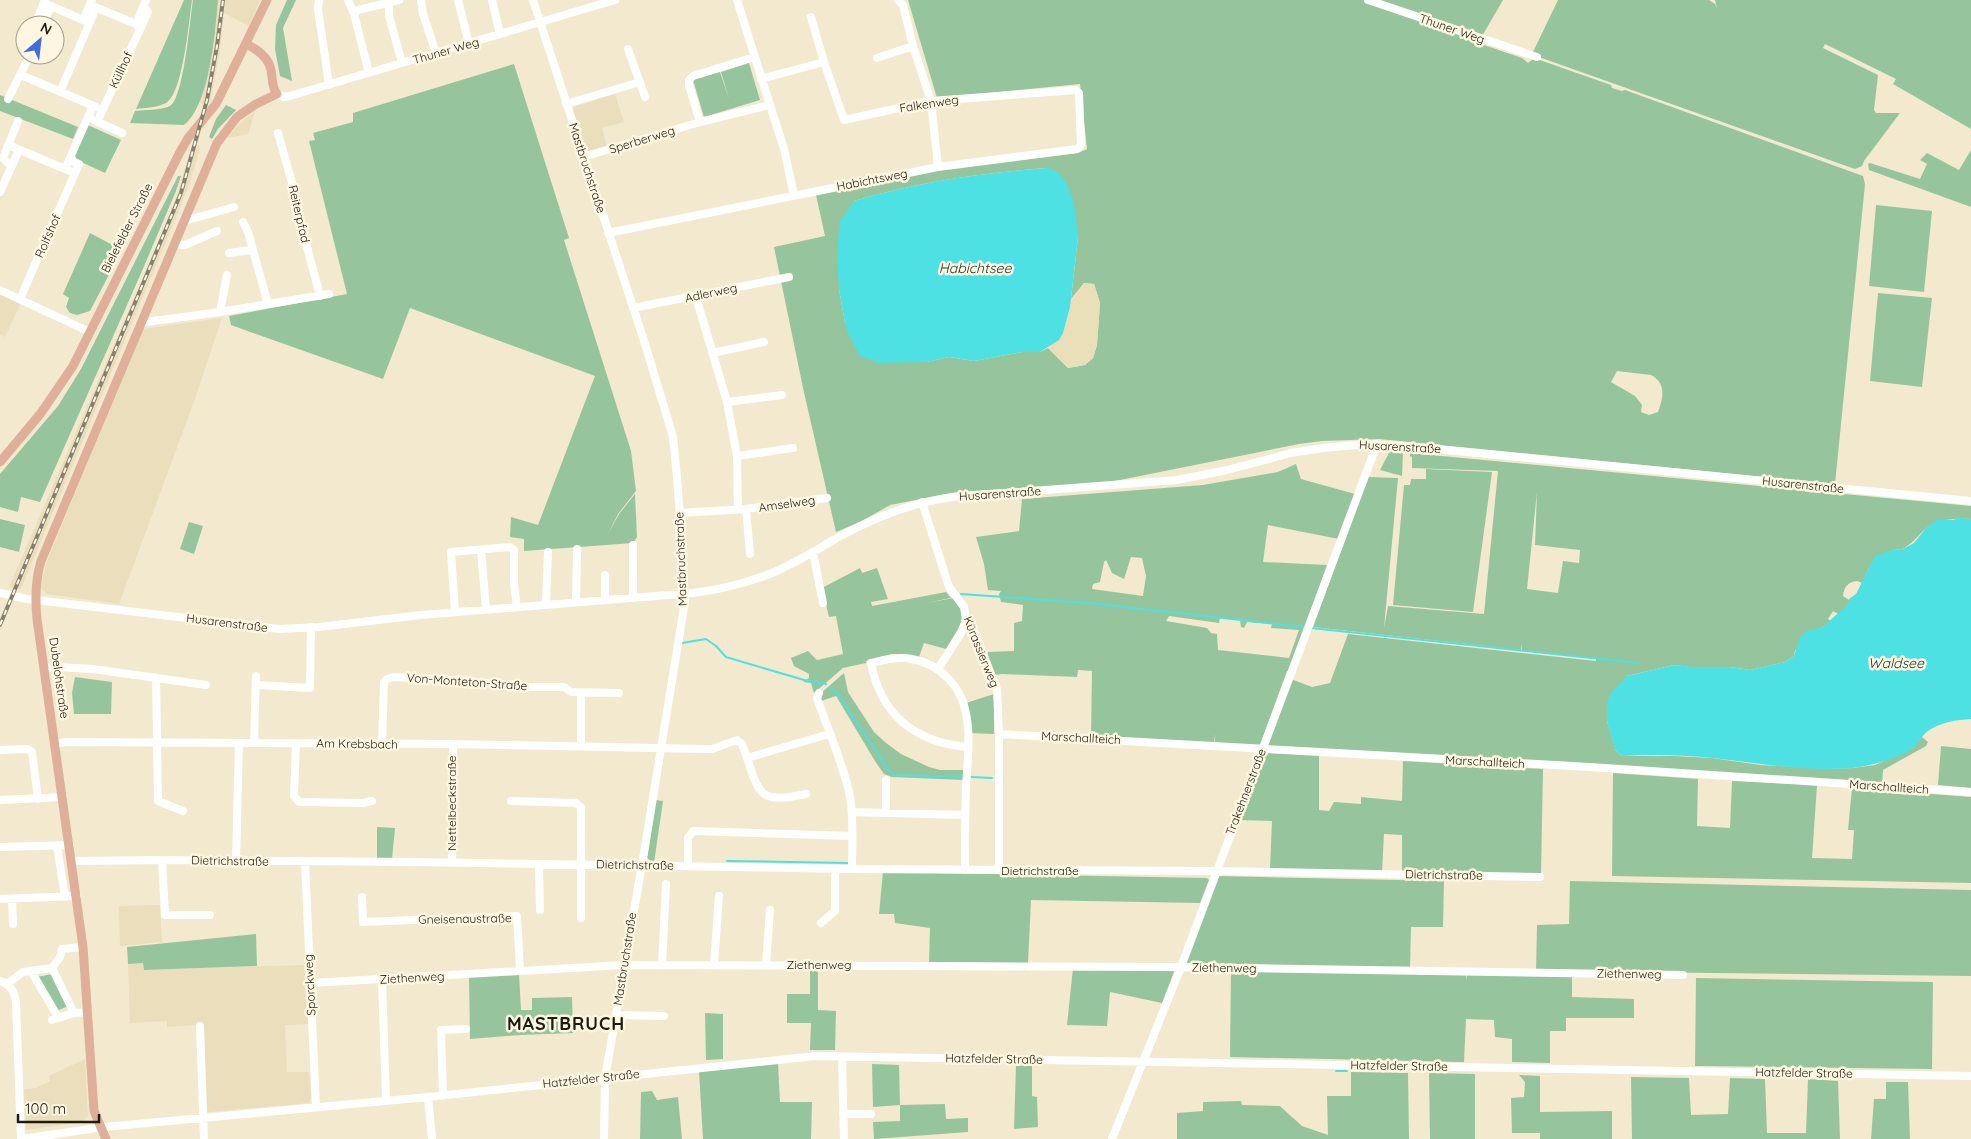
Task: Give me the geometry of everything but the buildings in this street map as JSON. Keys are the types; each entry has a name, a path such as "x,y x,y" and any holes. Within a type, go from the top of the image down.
{"main road":[{"name":"Bielefelder Straße","path":"0,462 60,387 73,366 180,152 188,138 215,107 267,0"},
{"path":"246,44 254,48 268,61 272,71 275,90"},
{"name":"Dubelohstraße","path":"106,1139 94,1110 84,947 35,600 37,574 184,220 221,136 237,118 275,90"}],"street":[{"path":"318,0 329,85"},
{"path":"348,0 354,14 369,73"},
{"path":"420,0 436,53"},
{"path":"458,0 469,44"},
{"path":"492,0 500,34"},
{"name":"Mastbruchstraße","path":"534,0 673,437 685,594 605,1078 604,1139"},
{"name":"Thuner Weg","path":"275,90 287,97 615,0"},
{"path":"737,0 784,149 794,196"},
{"path":"898,0 903,5 913,46 931,101 938,166"},
{"name":"Thuner Weg","path":"1368,0 1537,58"},
{"path":"354,14 358,10 393,1 389,16 402,64"},
{"path":"47,3 86,21"},
{"name":"Küllhof","path":"97,122 138,27 148,12 145,3"},
{"path":"60,92 93,4 138,27"},
{"name":"Falkenweg","path":"811,17 844,120 931,101 1076,90"},
{"path":"878,58 913,46"},
{"path":"628,49 645,97"},
{"path":"700,122 688,85 689,80 693,76 754,57"},
{"path":"761,79 824,62"},
{"path":"8,99 26,65"},
{"path":"22,75 102,110"},
{"path":"566,104 640,82"},
{"name":"Habichtsweg","path":"608,233 938,166 1077,149 1081,145 1079,93 1076,90"},
{"name":"Sperberweg","path":"583,157 700,122 770,105"},
{"path":"65,169 93,106"},
{"path":"88,117 122,133"},
{"path":"12,166 3,158 18,121"},
{"name":"Reiterpfad","path":"278,133 320,296"},
{"path":"8,145 75,173 80,164 69,160"},
{"path":"0,192 19,150"},
{"name":"Rolfshof","path":"20,299 75,173"},
{"path":"184,220 234,207"},
{"path":"243,222 248,232 268,304"},
{"path":"174,244 185,245 217,231"},
{"path":"229,253 252,250"},
{"path":"220,312 227,275"},
{"name":"Adlerweg","path":"633,308 789,277"},
{"path":"0,290 90,332"},
{"path":"142,320 146,322 220,312 329,294"},
{"path":"696,297 727,402 738,456 742,510"},
{"path":"713,353 764,342"},
{"path":"727,402 782,394"},
{"name":"Husarenstraße","path":"0,593 35,600 280,629 486,609 685,594 743,584 768,575 860,526 922,502 950,497 1177,480 1227,470 1291,453 1323,448 1377,444 1971,501"},
{"name":"Trakehnerstraße","path":"1112,1139 1181,967 1377,444"},
{"path":"738,456 793,448"},
{"name":"Amselweg","path":"680,513 742,510 827,498"},
{"name":"Kürassierweg","path":"922,502 949,587 964,607 966,620 971,624 997,689 999,734 999,870"},
{"name":"Amselweg","path":"742,510 750,554"},
{"path":"633,598 634,545"},
{"path":"455,612 451,552 510,547 514,550 516,607"},
{"path":"576,602 578,549"},
{"path":"481,550 486,609"},
{"path":"546,604 548,552"},
{"path":"813,552 823,603"},
{"path":"605,575 606,600"},
{"path":"938,669 961,633 966,620"},
{"path":"256,685 310,688 311,627"},
{"path":"965,870 967,775 967,747 967,719 961,695 952,682 938,669 913,659 905,658 871,663 878,690 886,703 904,723 934,741 967,747"},
{"path":"44,669 54,667 82,668 206,686"},
{"path":"254,742 256,676"},
{"name":"Von-Monteton-Straße","path":"382,744 384,684 387,679 394,677 471,681 481,684 508,684 513,687 564,688 571,692 619,693"},
{"path":"156,678 158,802 184,811"},
{"path":"581,692 581,746"},
{"path":"819,693 817,698 847,782 852,812 852,869"},
{"path":"806,794 784,799 762,794 755,782 747,758 829,734"},
{"name":"Marschallteich","path":"999,734 1262,748 1971,792"},
{"name":"Am Krebsbach","path":"55,744 66,742 254,742 712,749 737,740 742,744 747,758"},
{"path":"236,860 239,743"},
{"path":"296,743 294,796 299,802 372,802"},
{"name":"Nettelbeckstraße","path":"452,863 453,744"},
{"path":"0,750 28,749 32,752 38,799"},
{"path":"886,780 886,812"},
{"path":"0,800 63,797"},
{"path":"511,801 576,803 581,806 581,918"},
{"path":"852,812 965,815"},
{"path":"688,866 688,838 693,831 852,836"},
{"path":"0,847 70,845"},
{"path":"57,846 65,897"},
{"path":"162,860 165,915 210,915"},
{"name":"Dietrichstraße","path":"72,861 236,860 835,869 1216,871 1540,877"},
{"name":"Sporckweg","path":"305,862 316,1107"},
{"path":"539,864 540,910"},
{"path":"821,922 834,910 835,869"},
{"path":"662,965 666,884"},
{"path":"0,899 77,896"},
{"path":"714,965 719,896"},
{"name":"Gneisenaustraße","path":"362,897 363,925 517,916 520,970"},
{"path":"12,899 13,924"},
{"path":"766,965 770,910"},
{"path":"21,1139 16,1002 14,992 4,982 23,972 52,968 60,957 62,948 84,947"},
{"name":"Ziethenweg","path":"311,983 623,965 1181,967 1683,976"},
{"path":"52,968 74,1013"},
{"path":"31,971 55,1018 74,1013 88,1012"},
{"path":"382,979 386,1100"},
{"path":"616,1015 664,1016"},
{"path":"200,1026 204,1139"},
{"path":"443,1095 437,1030 466,1029"},
{"name":"Hatzfelder Straße","path":"21,1139 101,1127 428,1097 753,1061 816,1056 1971,1076"},
{"path":"842,1056 844,1139"},
{"path":"428,1097 432,1139"},
{"path":"843,1114 871,1114"}],"shaded area":[{"path":"218,0 260,0 249,26 224,13 220,51 210,103 203,105 200,103 208,73"},
{"path":"615,94 624,122 602,128 607,147 588,152 573,110 574,107"},
{"path":"255,111 248,134 227,138 240,123"},
{"path":"192,145 200,145 198,156 188,188 171,230 21,589 9,587 158,243 175,200"},
{"path":"2,295 21,303 5,337 0,334 0,296"},
{"path":"222,318 195,399 119,604 47,594 41,588 46,564 142,329"},
{"path":"160,905 162,942 120,946 119,906"},
{"path":"143,963 144,970 305,965 308,1024 285,1025 287,1072 309,1072 311,1097 309,1103 200,1113 198,1025 167,1027 167,1021 130,1023 128,964"},
{"path":"85,1059 88,1116 82,1122 26,1130 24,1089 36,1088 50,1081 49,1076"}],"green space":[{"path":"184,0 192,0 184,56 177,86 172,97 166,103 136,109"},
{"path":"193,0 218,0 210,67 200,102 193,115 184,125 130,123 135,111 167,107 175,100 183,74"},
{"path":"287,0 296,0 283,28 292,81 280,76 275,49 276,25"},
{"path":"908,0 1503,0 1478,43 1522,58 1528,63 1534,58 1611,85 1612,88 1625,90 1863,176 1865,184 1835,484 1379,439 1322,441 1105,483 957,492 890,505 862,521 836,532 803,388 774,247 825,236 816,195 938,170 1078,153 1087,149 1080,84 937,98","holes":["1047,168 1078,237 1071,299 1084,283 1094,284 1100,303 1097,345 1093,358 1085,365 1068,368 1048,348 1040,352 1022,352 974,361 949,357 927,362 845,323 839,289 854,201 950,179","1617,371 1651,375 1656,378 1662,387 1658,412 1649,415 1641,412 1642,405 1635,396 1611,382"]},
{"path":"1558,0 1709,0 1717,8 1715,0 1971,0 1971,129 1893,84 1896,79 1825,44 1823,48 1878,75 1874,110 1876,113 1900,113 1862,166 1855,169 1536,56 1533,52"},
{"path":"749,63 760,100 704,117 693,80 720,72 729,99 721,72"},
{"path":"514,64 569,238 564,240 631,451 636,491 618,514 608,534 619,514 635,494 637,537 633,543 524,551 524,539 510,537 511,517 538,525 595,376 410,308 383,379 231,325 229,316 347,294 309,141 315,140 313,133 353,122 353,113"},
{"path":"0,95 78,127 73,139 0,111"},
{"path":"226,105 236,110 218,129 212,139 209,137 216,119"},
{"path":"88,125 121,140 105,173 77,160 75,155"},
{"path":"1971,150 1971,207 1869,170 1868,164 1870,163 1920,179 1927,164 1920,160 1927,153 1959,170"},
{"path":"178,176 181,176 176,191 40,502 21,497 18,512 0,507 0,474 58,406 81,369"},
{"path":"1876,205 1932,211 1924,292 1869,286"},
{"path":"90,233 122,250 90,311 77,315 70,313 66,307 69,298 63,294"},
{"path":"1878,293 1932,298 1922,387 1870,381"},
{"path":"1390,451 1403,452 1402,476 1380,470"},
{"path":"1410,453 1971,506 1971,519 1947,520 1935,523 1925,529 1901,550 1895,549 1872,565 1862,583 1857,581 1849,584 1844,590 1843,596 1851,601 1839,614 1833,611 1828,619 1831,621 1822,628 1815,630 1795,651 1794,656 1785,662 1750,670 1730,667 1674,665 1627,676 1607,721 1616,751 1622,756 1712,758 1761,765 1833,769 1875,765 1913,748 1922,737 1928,742 1926,746 1883,770 1882,784 1267,746 1291,679 1312,687 1330,683 1348,634 1596,661 1596,658 1522,651 1522,644 1521,650 1313,627 1368,477 1398,478 1384,628 1388,606 1484,614 1498,471 1412,468 1412,457","holes":["1537,492 1535,545 1580,550 1579,563 1563,561 1558,593 1527,589"]},
{"path":"1296,464 1301,479 1355,494 1339,539 1268,525 1263,562 1327,565 1290,671 1287,671 1260,745 1215,743 1215,734 1214,743 1091,736 1092,671 1078,670 1077,677 994,675 987,652 1014,651 1014,623 1022,621 1023,605 1001,602 999,594 1001,591 988,590 984,564 976,537 1019,531 1022,499 1203,485 1278,472","holes":["1131,557 1142,558 1146,576 1143,596 1092,589 1093,584 1100,582 1106,560 1112,573 1124,579","1169,616 1219,623 1220,618 1240,620 1241,627 1244,628 1247,622 1272,624 1271,628 1299,630 1289,658 1218,650 1217,634 1211,633 1207,628 1166,621"]},
{"path":"1426,469 1492,472 1473,612 1393,605 1404,485 1410,485 1411,479 1426,479"},
{"path":"0,519 25,525 19,552 0,547"},
{"path":"189,522 203,526 194,554 180,549"},
{"path":"860,568 862,573 877,568 888,599 871,602 872,606 946,592 951,598 926,603 954,598 962,607 964,619 946,649 924,643 919,657 892,654 866,661 866,663 843,668 814,693 811,683 803,682 809,678 809,674 794,666 791,658 808,651 817,660 843,654 836,616 829,617 822,588"},
{"path":"844,673 848,692 874,732 886,743 901,754 929,767 940,770 964,770 964,780 892,777 884,774 836,696 821,701 820,694"},
{"path":"75,677 112,682 111,714 74,714 72,693"},
{"path":"994,694 994,734 970,733 966,703"},
{"path":"1941,746 1971,749 1971,788 1938,785"},
{"path":"1264,752 1319,755 1319,810 1329,811 1334,802 1361,804 1361,797 1402,801 1403,761 1543,769 1541,874 1402,872 1402,835 1384,834 1382,873 1270,869 1272,821 1239,820"},
{"path":"1613,773 1698,779 1697,826 1730,828 1732,781 1817,785 1812,858 1852,859 1854,830 1848,830 1852,788 1971,797 1971,883 1612,876"},
{"path":"655,800 663,801 654,863 647,858"},
{"path":"377,827 395,828 392,859 377,859"},
{"path":"883,872 1207,878 1209,880 1200,903 1031,900 1028,963 929,962 930,928 895,923 894,914 879,914"},
{"path":"1217,876 1444,881 1443,927 1411,927 1410,968 1183,963"},
{"path":"1570,881 1971,890 1971,976 1536,971 1537,925 1569,924"},
{"path":"256,934 257,966 144,970 143,963 128,964 127,947"},
{"path":"1073,968 1175,969 1162,1003 1110,992 1107,1026 1067,1025"},
{"path":"810,970 818,970 818,1010 836,1011 835,1050 810,1050 811,1023 787,1023 787,994 810,994"},
{"path":"1231,970 1466,974 1467,981 1467,974 1572,976 1572,997 1634,999 1634,1018 1566,1018 1566,1031 1550,1031 1550,1063 1512,1062 1512,1039 1495,1037 1494,1020 1466,1019 1464,1062 1230,1057"},
{"path":"52,974 68,1006 57,1011 37,977"},
{"path":"519,974 521,1010 532,1010 532,998 572,997 573,1033 470,1039 469,977"},
{"path":"1696,978 1933,982 1932,1069 1695,1066"},
{"path":"705,1013 723,1014 723,1059 706,1060"},
{"path":"778,1063 780,1102 812,1102 811,1139 703,1139 699,1071"},
{"path":"872,1064 899,1065 900,1105 873,1107"},
{"path":"1032,1065 1032,1096 1037,1097 1038,1127 1014,1129 1016,1066"},
{"path":"1351,1072 1408,1073 1409,1139 1177,1139 1177,1113 1203,1111 1203,1102 1241,1101 1242,1105 1280,1106 1302,1126 1328,1135 1327,1096 1351,1096"},
{"path":"1429,1073 1475,1074 1475,1139 1430,1139"},
{"path":"1519,1075 1540,1076 1540,1112 1612,1111 1612,1139 1540,1139 1540,1133 1512,1133 1511,1098 1524,1097 1525,1082"},
{"path":"1631,1077 1689,1078 1691,1115 1728,1114 1730,1078 1765,1079 1767,1133 1806,1133 1808,1079 1838,1081 1840,1139 1632,1139"},
{"path":"1886,1082 1908,1082 1910,1139 1871,1139 1874,1099 1886,1099"},
{"path":"652,1091 657,1100 678,1097 682,1139 640,1139 641,1092"},
{"path":"945,1104 946,1119 968,1118 968,1132 874,1139 873,1122 900,1121 900,1105"}],"sand":[{"path":"1084,283 1094,284 1100,303 1097,345 1093,358 1085,365 1068,368 1048,348 1063,333 1071,299"}],"water":[{"name":"Habichtsee","path":"1047,168 1057,171 1067,184 1074,203 1078,237 1070,307 1063,333 1059,340 1040,352 1022,352 974,361 949,357 927,362 880,363 860,356 845,323 839,289 837,251 840,222 854,201 950,179"},
{"name":"Waldsee","path":"1971,519 1971,719 1938,725 1926,733 1907,752 1875,764 1852,768 1799,768 1679,756 1622,756 1616,751 1607,721 1607,705 1610,694 1627,676 1674,665 1730,667 1750,670 1785,662 1794,656 1800,637 1810,629 1822,628 1850,602 1849,599 1856,594 1875,556 1895,549 1901,550 1914,543 1926,528 1937,520"}],"waterway":[{"path":"961,594 1088,603 1304,627"},
{"path":"1311,628 1638,663"},
{"path":"682,643 706,639 726,657 804,680 826,684"},
{"path":"830,688 836,692 890,772"},
{"path":"893,775 965,777"},
{"path":"971,777 992,778"},
{"path":"727,861 849,863"},
{"path":"1336,1071 1347,1071"}],"railway":[{"path":"0,625 181,193 207,100 223,0"}],"district":[{"name":"MASTBRUCH","path":"566,1024"}]}
